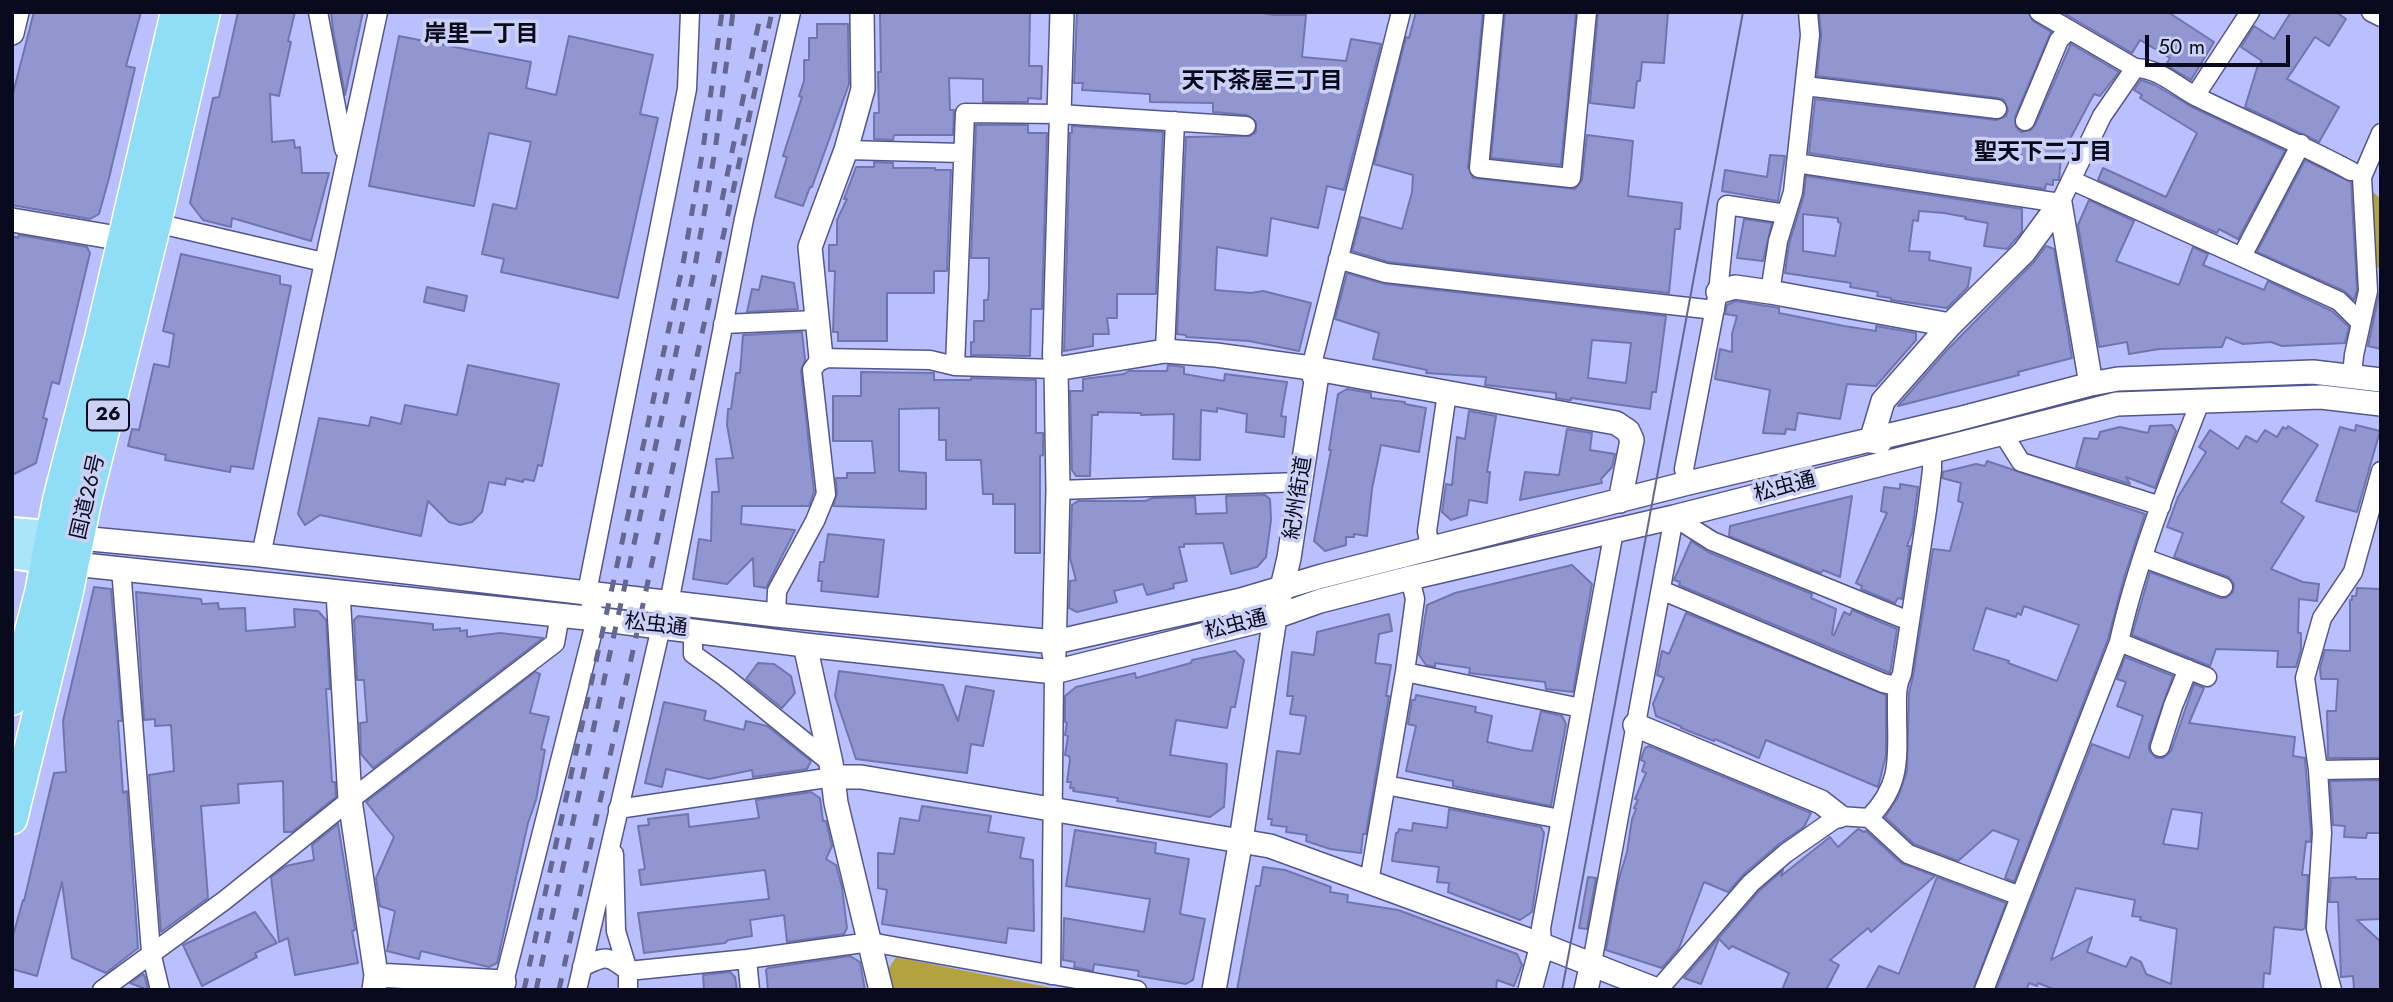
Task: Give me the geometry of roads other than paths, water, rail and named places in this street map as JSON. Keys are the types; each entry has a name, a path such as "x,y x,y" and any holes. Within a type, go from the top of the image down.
{"highway":[{"name":"国道26号","path":"12,819 123,239 176,12"},
{"name":"国道26号","path":"12,700 40,593 86,502 156,223 205,12"}],"main road":[{"path":"12,532 63,549"},
{"path":"12,554 63,549"}],"street":[{"path":"12,33 17,12"},
{"path":"318,12 346,155"},
{"path":"261,555 378,12"},
{"path":"338,592 350,800 375,982 503,986 596,619 587,592 687,89 690,12"},
{"path":"577,990 661,627 669,603 747,206 791,12"},
{"path":"776,615 777,591 815,521 826,494 812,370 821,358 810,247 846,150 863,89 862,12"},
{"path":"1051,975 1058,490 1056,369 1052,356 1062,12"},
{"name":"紀州街道","path":"1214,990 1241,840 1275,617 1283,587 1301,482 1316,381 1311,368 1401,12"},
{"path":"1494,12 1479,168 1571,178 1587,12"},
{"path":"1770,292 1778,241 1793,192 1810,34 1808,12"},
{"path":"2039,12 2135,68 2149,68 2194,96 2301,144 2351,171"},
{"path":"2194,96 2250,12"},
{"path":"2371,12 2381,17"},
{"path":"2025,121 2059,40 2069,30"},
{"path":"1869,818 1886,798 1897,772 1896,685 1902,674 1932,470 1932,450 1871,441 1883,401 1950,325 2024,252 2060,203 2102,116 2135,68"},
{"path":"1805,86 1997,108"},
{"path":"955,366 965,113 1059,114 1246,126"},
{"path":"1165,351 1175,121"},
{"path":"2352,375 2368,291 2362,177 2381,133"},
{"path":"2242,256 2301,144"},
{"path":"846,150 962,153"},
{"path":"1796,163 2060,203"},
{"path":"2071,180 2339,301 2361,323"},
{"path":"2060,203 2091,384"},
{"path":"1688,484 1684,469 1716,301 1727,205 1786,214"},
{"path":"12,220 123,239"},
{"path":"156,223 323,262"},
{"path":"1338,259 1386,273 1716,301 1735,287 1950,325"},
{"path":"723,324 816,320"},
{"path":"821,358 930,360 955,366 1056,369 1165,351 1311,368 1616,423 1629,431 1633,440 1620,501"},
{"name":"松虫通","path":"63,549 261,555 776,615 1055,642 1241,600 1430,548 1871,441 2091,384 2118,379 2313,372 2381,380"},
{"path":"1430,548 1427,531 1447,393"},
{"name":"松虫通","path":"63,549 121,569 560,615 1054,672 1275,617 1320,601 1410,578 1674,517 2117,404 2321,397 2381,404"},
{"path":"1984,990 2119,642 2124,617 2161,506 2200,402"},
{"path":"2002,432 2021,462 2161,506"},
{"path":"2332,990 2316,929 2322,833 2318,769 2305,678 2322,618 2353,572 2381,471"},
{"path":"1058,490 1301,482"},
{"path":"1586,990 1674,517 1712,541 1909,621"},
{"path":"1530,990 1542,945 1541,928 1614,531"},
{"path":"2144,558 2223,587"},
{"path":"121,569 151,952 160,990"},
{"path":"1369,882 1415,598 1410,578"},
{"path":"1661,590 1883,683 1896,685"},
{"path":"102,990 225,900 555,643 560,615"},
{"path":"694,631 693,654 725,677 832,770"},
{"path":"2119,642 2207,677"},
{"path":"805,645 832,770 836,803 881,990"},
{"path":"2160,747 2188,669"},
{"path":"1405,672 1581,708"},
{"path":"1635,725 1821,802 1839,816 1869,818 1908,854 2020,896"},
{"path":"2318,769 2381,769"},
{"path":"618,809 832,770 1241,840 1270,846 1658,990 1751,883 1786,853 1839,816"},
{"path":"1386,785 1560,819"},
{"path":"613,830 616,931 628,971 628,990"},
{"path":"582,967 601,959 612,958 628,971 747,959 870,942 1137,990"},
{"path":"747,959 750,990"}],"tram line":[{"path":"1562,990 1743,12"}],"railway":[{"path":"524,990 683,264 703,149 722,12"},
{"path":"536,990 695,266 715,151 733,12"},
{"path":"722,200 761,12"},
{"path":"559,990 772,12"}],"district":[{"name":"岸里一丁目","path":"481,35"},
{"name":"天下茶屋三丁目","path":"1262,82"},
{"name":"聖天下二丁目","path":"2043,153"}]}
